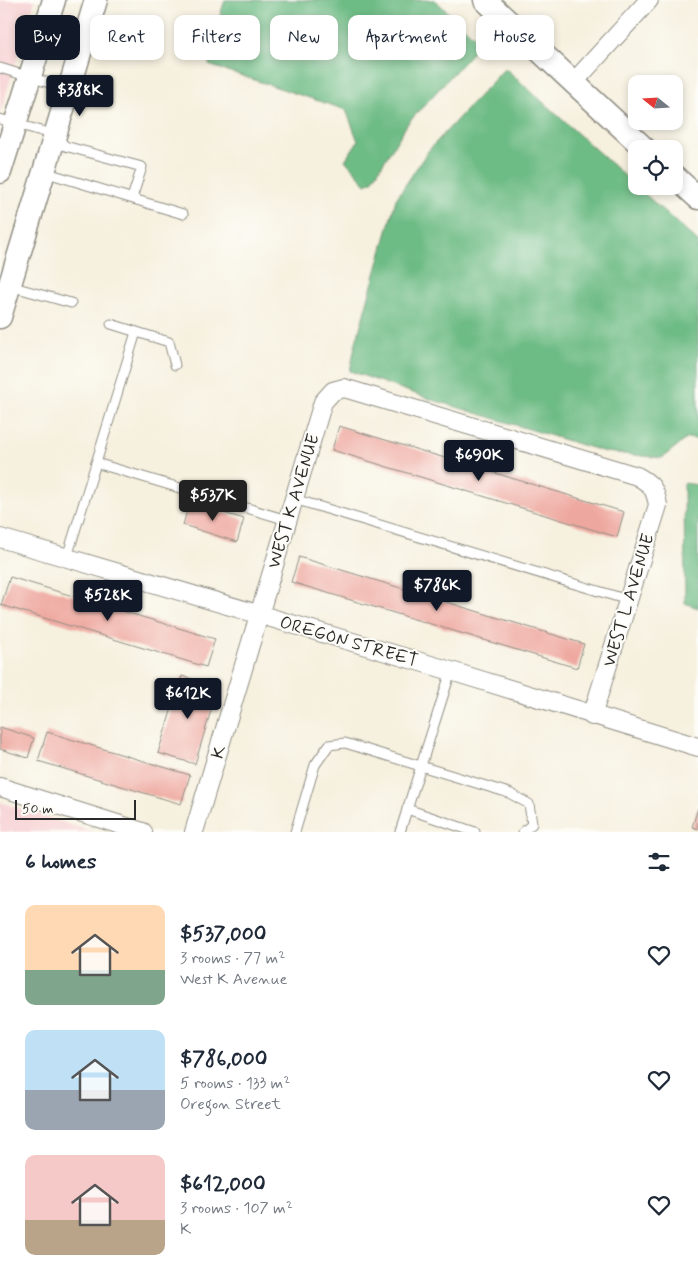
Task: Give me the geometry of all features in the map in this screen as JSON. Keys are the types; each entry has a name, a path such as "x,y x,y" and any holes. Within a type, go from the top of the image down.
{"street":[{"path":"0,172 8,121 30,78 54,0"},
{"path":"0,318 10,286 8,259 44,172 96,0"},
{"path":"484,0 635,140"},
{"path":"574,82 649,0"},
{"path":"683,184 698,198"},
{"name":"WEST L AVENUE","path":"333,391 344,388 637,476 651,484 656,494 658,505 592,716"},
{"name":"WEST K AVENUE","path":"260,615 324,402 333,391"},
{"name":"OREGON STREET","path":"0,538 67,556 698,747"},
{"name":"K","path":"194,832 260,615"},
{"path":"0,787 143,832"}],"lane":[{"path":"0,68 69,89"},
{"path":"8,121 55,135 65,146 142,167 132,198"},
{"path":"44,172 183,214"},
{"path":"10,286 71,303"},
{"path":"111,324 169,342 175,364"},
{"path":"67,556 136,332"},
{"path":"96,463 287,520"},
{"path":"294,499 628,600"},
{"path":"400,832 451,671"},
{"path":"295,832 315,765 330,745 345,743 509,792 528,804 532,824 523,832"},
{"path":"407,809 475,832"}],"shaded area":[{"path":"0,0 35,0 30,15 15,15 15,60 17,60 0,114"},
{"path":"0,802 93,832 0,832"}],"green space":[{"path":"225,0 435,0 451,15 348,15 348,60 465,60 408,123 372,181 366,184 345,160 358,141 346,110 209,65 209,60 260,60 260,15 220,15"},
{"path":"466,29 476,38 476,48 466,59"},
{"path":"505,68 628,179 628,195 646,195 698,242 698,439 687,438 662,458 605,452 433,400 350,371 355,346 396,199 428,151"},
{"path":"684,483 698,485 698,608 685,603"}],"building":[{"path":"339,426 624,512 617,537 332,450"},
{"path":"189,503 244,519 237,542 183,525"},
{"path":"299,557 584,644 577,668 291,582"},
{"path":"10,577 215,639 206,667 1,605"},
{"path":"182,676 218,687 195,764 158,753"},
{"path":"0,727 34,738 28,758 0,749"},
{"path":"47,732 190,775 181,804 38,761"},
{"path":"698,808 698,829 692,827"}]}
